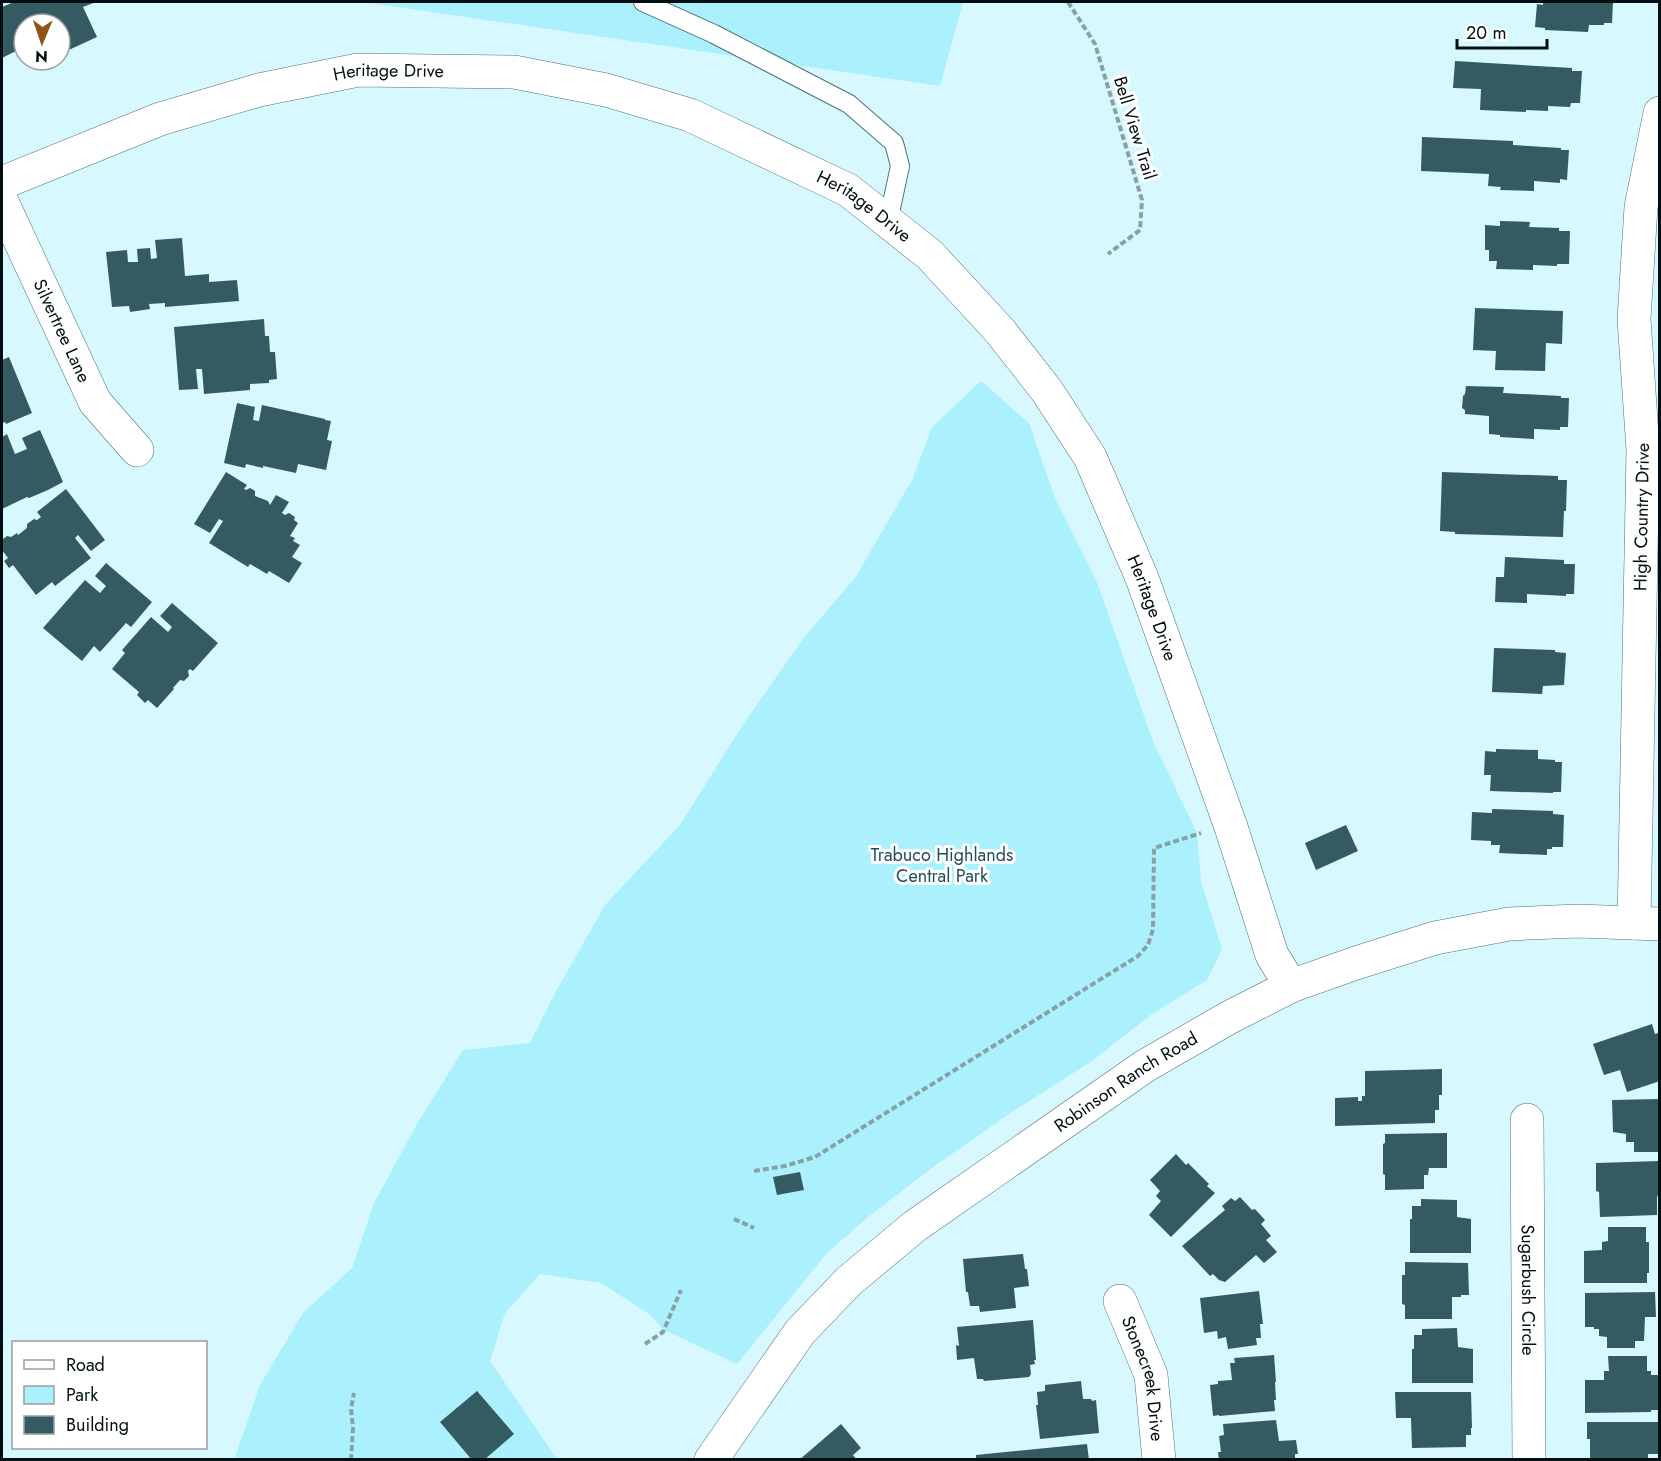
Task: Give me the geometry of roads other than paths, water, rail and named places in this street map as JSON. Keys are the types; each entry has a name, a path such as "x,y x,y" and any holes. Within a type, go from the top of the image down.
{"street":[{"name":"Heritage Drive","path":"2,183 160,119 260,90 358,70 514,72 606,90 690,115 848,190 930,255 1000,331 1047,391 1090,457 1142,578 1231,827 1272,955 1291,986"},
{"name":"High Country Drive","path":"1647,923 1643,450 1634,319 1641,207 1659,113"},
{"name":"Silvertree Lane","path":"2,202 95,402 137,450"},
{"name":"Robinson Ranch Road","path":"711,1460 800,1332 849,1281 915,1226 1145,1066 1230,1017 1291,986 1435,938 1509,924 1578,921 1647,923"},
{"name":"Sugarbush Circle","path":"1527,1120 1529,1460"},
{"name":"Stonecreek Drive","path":"1120,1301 1151,1375 1159,1460"}],"lane":[{"path":"643,2 714,34 849,104 894,143 900,166 888,222"}],"park label":[{"name":"Trabuco Highlands Central Park","path":"942,865"}]}
